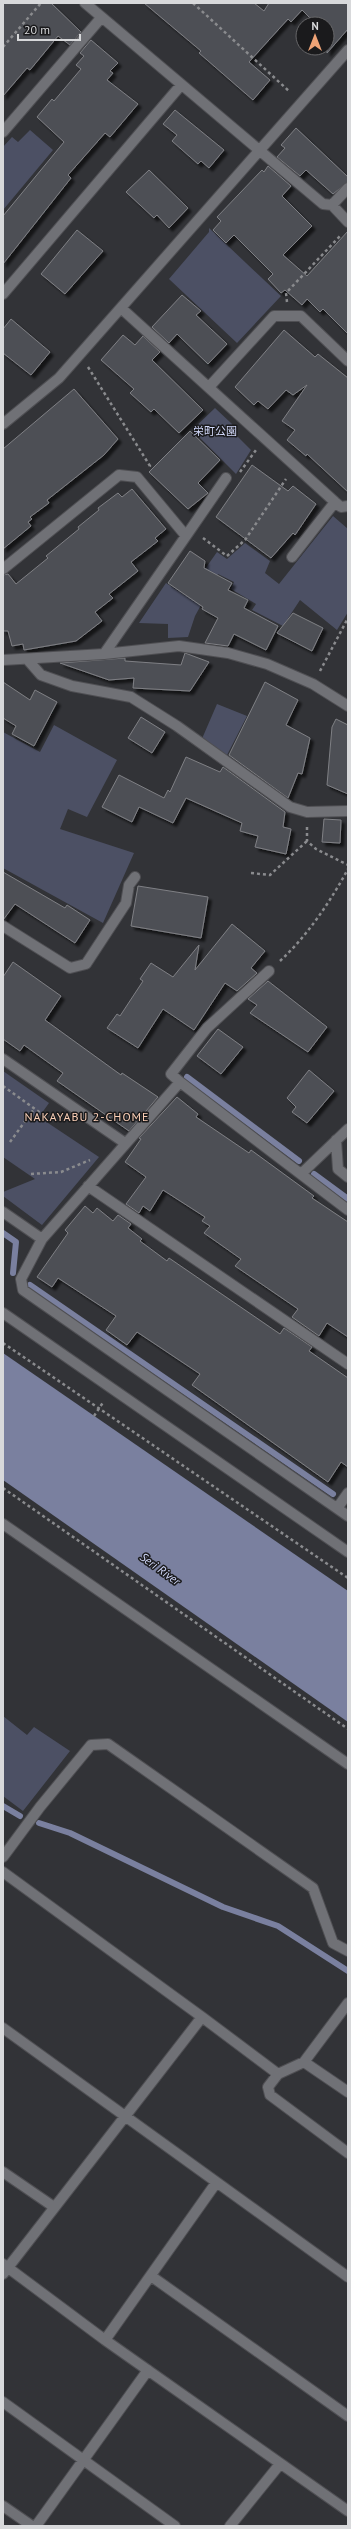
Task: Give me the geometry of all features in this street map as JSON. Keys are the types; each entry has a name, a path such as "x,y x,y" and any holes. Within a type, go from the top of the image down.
{"street":[{"path":"85,3 323,204 332,205 342,219"},
{"path":"3,132 101,18"},
{"path":"3,424 59,378 259,149 348,50"},
{"path":"3,294 181,85"},
{"path":"332,205 348,188"},
{"path":"119,294 124,304 209,387 334,502 341,507 348,506"},
{"path":"209,387 274,316 301,316 348,361"},
{"path":"3,570 119,475 137,477 188,532"},
{"path":"104,654 226,478"},
{"path":"292,557 334,502"},
{"path":"3,660 104,654 179,646 228,653 267,664 312,684 334,700 348,706"},
{"path":"27,659 41,675 72,686 131,697 177,726 290,807 307,812 348,810"},
{"path":"3,926 70,968 86,964 126,904 129,885 135,877"},
{"path":"268,971 207,1028 172,1074 180,1082 348,1210"},
{"path":"3,1060 125,1143"},
{"path":"180,1082 42,1238 20,1279 23,1290 338,1507 348,1516"},
{"path":"301,1174 348,1129"},
{"path":"336,1140 338,1169 348,1177"},
{"path":"88,1186 348,1364"},
{"path":"3,1212 42,1238"},
{"path":"3,1313 348,1552"},
{"path":"338,1507 348,1493"},
{"path":"3,1524 348,1764"},
{"path":"3,1857 40,1807 91,1745 108,1744 313,1888 333,1943 348,1951"},
{"path":"3,1872 278,2074"},
{"path":"348,2003 304,2062 278,2074 268,2086 270,2095 348,2153"},
{"path":"202,2017 5,2269 348,2511"},
{"path":"3,2028 348,2277"},
{"path":"304,2062 348,2092"},
{"path":"3,2172 54,2207"},
{"path":"106,2340 216,2183"},
{"path":"151,2276 348,2416"},
{"path":"36,2526 148,2370"},
{"path":"3,2402 175,2526"},
{"path":"230,2526 280,2464"},
{"path":"3,2506 32,2526"}],"path":[{"path":"3,47 41,3"},
{"path":"193,3 292,94"},
{"path":"287,316 286,293 343,233"},
{"path":"87,367 150,466 137,477"},
{"path":"226,478 236,478 265,438"},
{"path":"188,532 227,556 244,540 295,466"},
{"path":"312,684 348,618"},
{"path":"307,812 307,840 316,849 348,865"},
{"path":"251,873 270,875 307,840"},
{"path":"268,971 291,951 327,905 348,869"},
{"path":"3,1086 42,1114"},
{"path":"10,1142 34,1108"},
{"path":"31,1174 61,1172 93,1158"},
{"path":"3,1343 98,1410 348,1578"},
{"path":"94,1416 107,1396"},
{"path":"3,1488 348,1729"}],"green space":[{"path":"30,130 53,150 3,210 3,147 12,137 18,142"},
{"path":"209,228 281,296 237,343 169,279 209,232"},
{"name":"栄町公園","path":"215,408 232,424 232,431 251,450 236,474 192,430"},
{"path":"333,516 348,529 348,612 337,630 300,600 283,626 252,610 256,604 231,589 234,582 218,574 195,616 188,637 168,638 168,624 139,623 166,583 186,596 217,552 227,559 245,543 270,561 265,573 279,584"},
{"path":"217,704 247,716 226,757 201,741"},
{"path":"54,725 117,760 87,817 68,809 60,829 134,853 103,923 3,868 3,732 40,752"},
{"path":"3,1071 49,1103 39,1117 99,1157 42,1225 3,1196 3,1192 35,1179 3,1157"},
{"path":"3,1716 27,1735 34,1727 70,1751 23,1811 3,1796"}],"water":[{"name":"Seri River","path":"3,1353 348,1591 348,1722 3,1480"}],"building":[{"path":"3,3 51,3 81,32 70,45 58,36 30,70 27,68 3,96"},
{"path":"144,3 254,3 264,11 269,3 348,3 348,29 335,44 335,16 308,16 302,10 291,22 288,19 249,62 270,80 253,100 199,53 201,51"},
{"path":"91,40 118,63 110,71 113,73 107,80 138,104 110,137 105,133 68,175 71,178 3,264 3,216 64,142 37,117 52,99 54,101 81,69 76,65 84,56 80,53"},
{"path":"175,110 224,150 209,168 201,161 198,164 172,141 177,135 163,124"},
{"path":"296,128 348,177 348,182 333,194 306,170 300,176 277,157 285,148 281,145"},
{"path":"268,166 291,186 282,196 312,226 283,255 307,276 348,231 348,334 323,309 320,312 307,299 302,305 285,290 281,293 268,279 273,274 234,235 226,243 213,230 221,221 217,217 262,170 264,172"},
{"path":"149,170 188,208 169,228 157,215 154,218 126,192"},
{"path":"77,230 103,251 65,294 41,274"},
{"path":"182,295 201,311 196,315 227,344 208,364 177,334 169,343 152,327"},
{"path":"11,319 50,352 31,375 3,353 3,329"},
{"path":"284,330 315,357 318,354 348,378 348,492 307,454 306,456 287,440 295,430 282,421 307,385 293,395 286,390 268,409 258,401 254,405 235,387"},
{"path":"123,335 135,345 143,336 160,352 152,360 203,410 179,433 154,409 151,412 130,393 134,389 101,360"},
{"path":"74,389 118,439 104,455 47,500 49,503 30,517 32,519 28,522 31,526 3,549 3,449"},
{"path":"190,431 220,460 198,483 208,493 188,509 149,472"},
{"path":"252,465 288,491 293,486 316,504 295,535 293,533 271,558 216,517"},
{"path":"132,489 166,529 155,538 158,541 131,562 138,571 109,594 113,598 95,612 102,621 76,641 24,650 23,644 12,646 8,631 3,631 3,575 8,574 16,584 48,558 46,556 79,529 78,527 99,510 98,508 118,493 122,497"},
{"path":"190,551 205,561 204,568 232,583 228,590 248,600 244,608 278,626 266,650 234,634 228,646 205,643 218,618 202,609 203,607 168,583"},
{"path":"293,613 323,628 312,651 277,633"},
{"path":"185,653 209,662 190,691 133,688 134,678 109,680 60,663 125,658 125,661 181,665"},
{"path":"3,682 30,700 35,690 57,702 34,746 12,734 16,726 3,718"},
{"path":"265,682 298,700 286,725 310,738 302,774 298,773 288,798 229,755"},
{"path":"141,717 165,732 152,753 128,738"},
{"path":"336,719 348,725 348,794 327,785 332,727"},
{"path":"186,757 220,772 223,767 285,812 283,827 291,829 286,854 255,847 258,836 240,831 242,823 186,798 173,823 139,807 132,822 102,807 119,775 164,798 168,790 170,792"},
{"path":"324,819 341,820 340,843 322,842"},
{"path":"3,872 65,908 67,905 90,920 75,943 15,904 3,920"},
{"path":"138,886 208,897 201,938 131,926"},
{"path":"232,924 265,951 251,968 257,973 237,991 225,983 194,1030 163,1009 138,1048 107,1028 117,1014 120,1016 143,981 140,979 151,963 173,977 199,945 195,970"},
{"path":"13,962 61,996 45,1020 121,1075 122,1073 158,1097 129,1131 57,1081 63,1073 24,1045 20,1051 3,1039 3,977"},
{"path":"268,981 327,1027 308,1052 250,1013 257,1005 248,999"},
{"path":"218,1029 243,1047 221,1074 197,1056"},
{"path":"309,1070 334,1091 307,1123 292,1112 296,1107 287,1098"},
{"path":"177,1097 198,1114 196,1117 249,1153 251,1150 314,1196 312,1198 348,1222 348,1337 327,1323 319,1336 292,1317 298,1309 235,1266 241,1259 204,1233 210,1226 202,1221 205,1217 163,1190 150,1211 143,1206 139,1213 126,1204 146,1177 125,1162 141,1139 139,1138"},
{"path":"85,1206 93,1213 97,1208 113,1221 118,1215 131,1224 128,1228 142,1239 140,1241 167,1261 169,1258 280,1334 284,1328 312,1347 309,1351 348,1378 348,1467 341,1462 328,1482 192,1385 200,1374 137,1332 127,1345 106,1330 116,1316 58,1278 52,1287 37,1277 68,1233 65,1230"}],"waterway":[{"path":"187,1077 299,1161"},
{"path":"314,1174 348,1199"},
{"path":"3,1233 16,1242 13,1273"},
{"path":"30,1285 333,1494"},
{"path":"3,1806 20,1816"},
{"path":"39,1823 70,1833 223,1907 278,1926 348,1971"}],"district":[{"name":"NAKAYABU 2-CHOME","path":"87,1117"}]}
